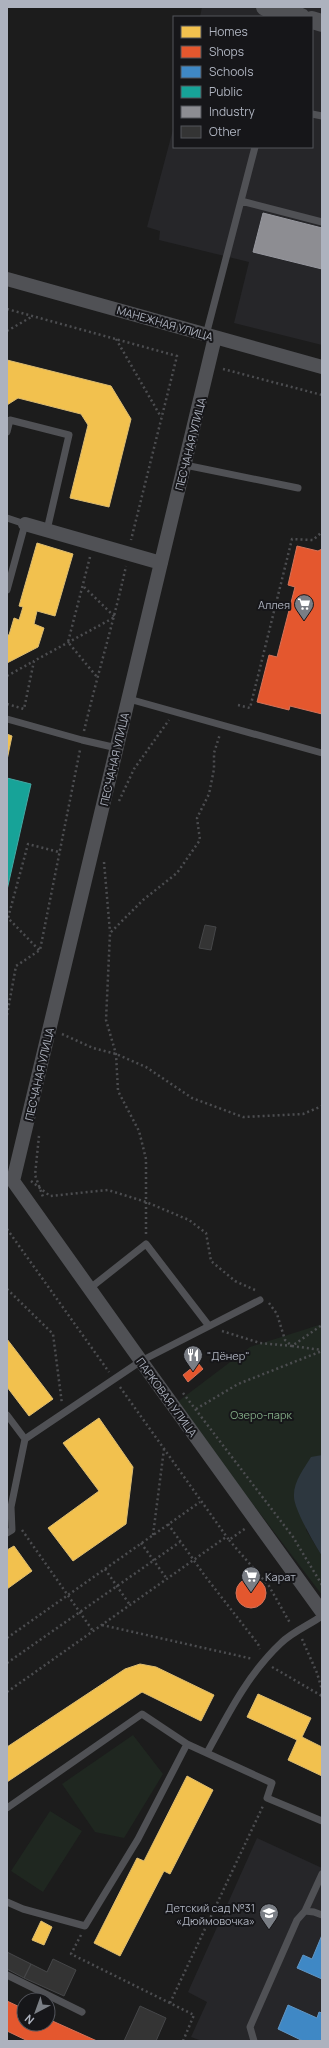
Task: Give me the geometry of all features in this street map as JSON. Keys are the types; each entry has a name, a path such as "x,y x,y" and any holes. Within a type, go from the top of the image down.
{"street":[{"path":"265,7 297,16"},
{"name":"МАНЕЖНАЯ УЛИЦА","path":"7,279 322,367"},
{"name":"ПЕСЧАНАЯ УЛИЦА","path":"12,1177 50,1028 185,465 211,336"},
{"path":"25,524 161,563"},
{"name":"ПАРКОВАЯ УЛИЦА","path":"12,1177 89,1289 322,1612"}],"lane":[{"path":"211,336 241,201 255,148"},
{"path":"241,201 322,222"},
{"path":"7,432 10,420 69,435 47,530"},
{"path":"185,465 298,488"},
{"path":"7,518 25,524 7,590"},
{"path":"129,699 322,752"},
{"path":"7,719 117,748"},
{"path":"89,1289 146,1244 208,1326"},
{"path":"9,1532 11,1507 25,1439 141,1361 263,1298"},
{"path":"7,1415 25,1439"},
{"path":"207,1753 242,1691 264,1662 281,1642 322,1616"},
{"path":"7,1808 142,1714 188,1744 272,1783 266,1798 322,1821"},
{"path":"7,1902 23,1909 85,1926 138,1839 188,1744"},
{"path":"254,2041 250,2027 297,1920 306,1911 322,1874"},
{"path":"306,1911 322,1915"},
{"path":"7,1975 82,2012"}],"path":[{"path":"7,309 177,356 128,553 114,617 97,677 82,740 40,950 16,966 7,1015"},
{"path":"7,331 33,316"},
{"path":"116,339 161,418"},
{"path":"223,368 322,395"},
{"path":"238,705 250,708 292,539 313,540 322,532"},
{"path":"68,642 91,556"},
{"path":"83,586 114,617"},
{"path":"7,676 114,617"},
{"path":"68,642 97,677"},
{"path":"7,704 24,709 34,661"},
{"path":"119,789 117,805 134,769 175,711"},
{"path":"110,933 143,900 177,873 200,840 197,818 209,794 214,769 214,753 222,724"},
{"path":"40,950 8,918 28,844 59,852"},
{"path":"102,871 104,860 110,933 106,1020 116,1054 118,1091 139,1131 146,1159 146,1244"},
{"path":"50,1028 93,1048 116,1054 146,1067 192,1098 243,1117 303,1114 322,1106"},
{"path":"40,1128 35,1175 46,1204"},
{"path":"12,1177 39,1188 50,1196 108,1190 146,1202 189,1220 206,1233 211,1261 235,1281 263,1298 277,1314 285,1340 292,1346"},
{"path":"7,1229 164,1448 200,1502 226,1537 269,1586 303,1641 322,1690"},
{"path":"7,1289 53,1334 63,1414"},
{"path":"292,1346 322,1325"},
{"path":"208,1326 260,1343 322,1350"},
{"path":"196,1410 238,1384 322,1350"},
{"path":"182,1391 293,1537 322,1585"},
{"path":"152,1535 164,1448"},
{"path":"7,1638 200,1502"},
{"path":"229,1540 256,1520"},
{"path":"168,1524 193,1560 258,1644 264,1662"},
{"path":"9,1532 19,1525 93,1631"},
{"path":"7,1692 226,1537"},
{"path":"7,1663 180,1542"},
{"path":"142,1543 167,1579"},
{"path":"105,1569 130,1605"},
{"path":"101,1625 264,1662 322,1696"},
{"path":"170,2003 266,1798"},
{"path":"85,1926 71,1954 194,2015 183,2041"}],"shaded area":[{"path":"202,7 322,7 322,345 234,323 249,262 159,240 160,231 147,227 173,130 173,148 313,148 313,16 200,16"},
{"path":"322,1455 322,1556 297,1510 294,1491 302,1471 311,1457"},
{"name":"Детский сад №31 «Дюймовочка»","path":"257,1838 322,1868 322,2041 202,2041 191,2037 207,2002 188,1992"}],"green space":[{"name":"Озеро-парк","path":"322,1324 322,1455 311,1458 306,1530 322,1556 322,1595 176,1403 250,1347"},
{"path":"133,1735 163,1774 124,1838 95,1832 62,1784"},
{"path":"50,1811 82,1831 43,1892 11,1871"}],"building: Homes":[{"path":"7,360 111,386 131,419 109,507 70,498 88,425 81,414 18,398 7,405"},
{"path":"37,543 73,554 55,616 37,611 34,624 44,628 38,647 7,663 7,635 9,635 14,618 19,620 23,607 19,606"},
{"path":"7,734 12,736 7,760"},
{"path":"7,1339 53,1399 29,1416 7,1387"},
{"path":"99,1418 133,1467 126,1524 73,1561 48,1528 99,1491 63,1443"},
{"path":"14,1546 32,1571 7,1589 7,1550"},
{"path":"140,1664 156,1667 214,1695 201,1721 142,1692 7,1782 7,1747 125,1669"},
{"path":"258,1694 311,1718 302,1737 322,1747 322,1776 288,1760 297,1740 247,1717"},
{"path":"187,1776 213,1790 170,1874 164,1871 120,1956 94,1943 137,1858 144,1861"},
{"path":"41,1921 52,1927 44,1945 32,1940"}],"building: Shops":[{"name":"Аллея","path":"297,546 318,551 322,549 322,714 290,706 289,710 257,702 269,655 277,657 295,587 288,585"},
{"name":"\"Дёнер\"","path":"198,1363 203,1369 188,1382 183,1375"},
{"name":"Карат","path":"251,1578 257,1579 265,1587 265,1599 257,1607 251,1608 245,1607 237,1599 236,1593 237,1587 245,1579"},
{"path":"7,2001 16,2005 16,2032 56,2032 56,2023 97,2041 28,2041 7,2031"}],"building: Schools":[{"path":"322,1935 322,1979 297,1968 303,1955 312,1959"},
{"path":"288,2005 317,2018 319,2012 322,2013 322,2041 303,2041 278,2029"}],"building: Public":[{"path":"7,778 31,784 7,890"}],"building: Industry":[{"path":"263,213 322,228 322,269 253,252"}],"building: Other":[{"path":"205,925 216,927 211,950 199,948"},
{"path":"7,1952 31,1964 24,1978 7,1969"},
{"path":"53,1959 76,1970 64,1996 24,1978 31,1964 47,1972"},
{"path":"140,2006 166,2018 156,2041 124,2041"}],"place":[{"name":"Аллея","path":"304,621"},
{"name":"\"Дёнер\"","path":"193,1372"},
{"name":"Карат","path":"251,1593"},
{"name":"Детский сад №31 «Дюймовочка»","path":"269,1930"}]}
